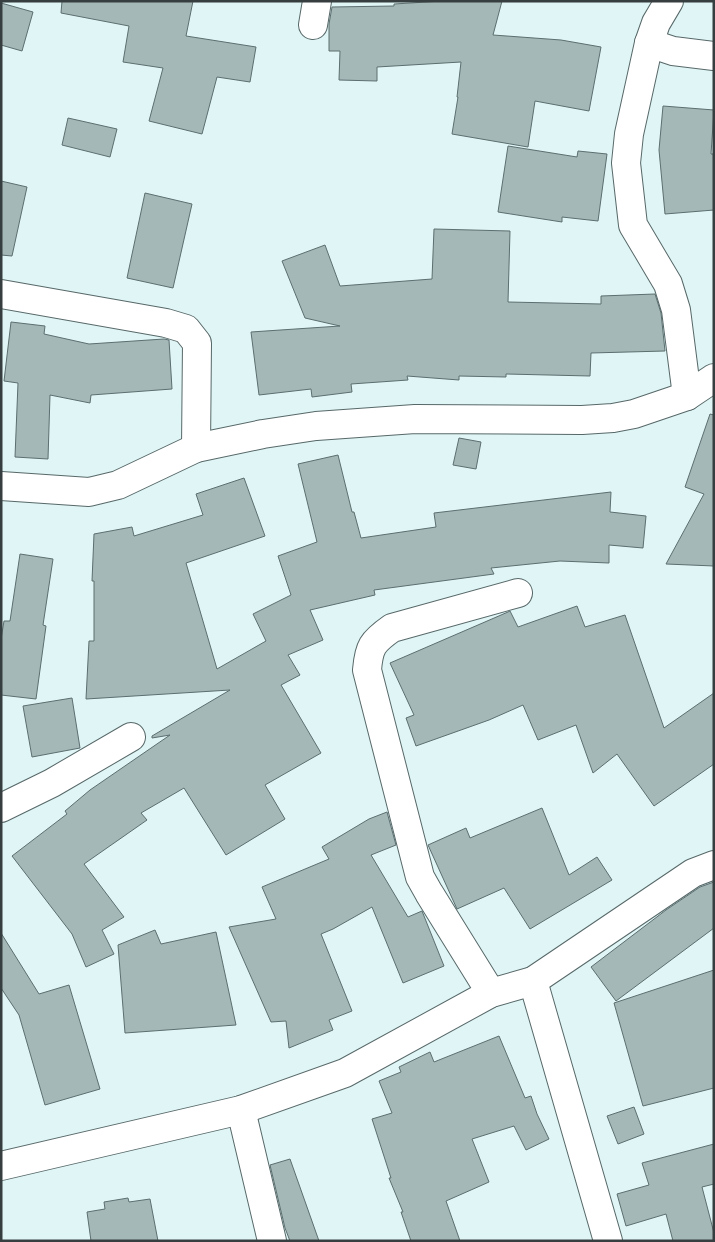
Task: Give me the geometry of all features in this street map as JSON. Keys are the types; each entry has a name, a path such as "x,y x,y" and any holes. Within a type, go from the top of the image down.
{"street":[{"path":"669,1 656,23 649,43 629,134 626,162 632,225 668,284 676,310 687,396"},
{"path":"649,43 672,51 714,56"},
{"path":"1,294 166,323 186,329 196,343 196,448"},
{"path":"1,486 89,492 118,485 196,448 263,434 316,426 415,419 582,420 613,418 634,414 687,396 714,378"},
{"path":"491,993 428,894 420,877 367,670 368,654 376,639 392,628 518,593"},
{"path":"1,808 52,783 131,737"},
{"path":"1,1166 241,1110 346,1073 491,993 533,981 693,873 714,864"},
{"path":"533,981 608,1241"},
{"path":"241,1110 272,1241"}],"building":[{"path":"62,1 193,1 186,36 256,47 250,82 217,77 202,134 149,121 163,68 123,62 129,26 61,13"},
{"path":"442,1 502,1 493,35 561,40 601,47 589,111 535,101 528,147 452,134 461,62 377,67 377,81 339,80 340,51 329,51 329,24 332,7 394,6 394,4"},
{"path":"1,3 33,12 22,51 1,45"},
{"path":"663,106 714,110 711,154 714,154 714,210 665,214 659,150"},
{"path":"68,118 117,129 110,157 62,145"},
{"path":"508,146 577,157 578,151 607,154 598,221 562,217 562,222 498,212"},
{"path":"1,181 27,187 12,256 1,255"},
{"path":"145,193 192,204 173,288 127,278"},
{"path":"434,229 510,231 508,302 601,304 601,296 655,294 661,313 665,351 591,353 590,376 506,374 506,377 459,376 459,380 407,376 408,380 351,384 352,392 312,397 311,389 259,395 251,332 340,326 305,318 282,261 325,245 340,286 432,279"},
{"path":"11,322 45,326 44,334 89,344 169,340 172,389 91,395 90,403 50,395 48,459 15,457 18,383 4,381"},
{"path":"710,414 714,415 714,566 666,564 704,494 685,487"},
{"path":"459,438 481,442 476,469 453,465"},
{"path":"338,455 352,512 354,512 361,538 436,527 434,513 611,492 610,512 646,516 643,548 609,545 609,563 560,561 491,568 494,574 374,590 375,595 310,610 323,640 288,655 300,675 281,685 321,753 265,785 285,819 226,855 184,788 141,813 147,820 84,864 124,917 102,930 114,954 86,967 72,934 12,856 67,814 65,811 90,790 170,735 152,738 152,736 230,690 86,699 89,641 94,641 94,581 92,581 94,534 132,527 134,536 203,515 196,494 244,478 265,536 186,563 217,669 266,641 253,614 291,595 278,556 317,542 298,464"},
{"path":"20,554 53,559 43,625 46,626 36,699 1,695 1,639 4,621 10,621"},
{"path":"577,606 585,627 625,615 664,728 714,693 714,764 654,806 617,754 593,773 576,725 538,740 523,705 489,720 416,746 406,718 414,715 390,663 510,611 518,627"},
{"path":"72,698 80,748 32,757 23,706"},
{"path":"542,808 569,875 597,857 612,880 530,929 504,888 457,909 428,845 466,828 470,838"},
{"path":"387,812 396,845 371,855 408,917 422,911 444,966 403,983 372,907 321,934 352,1011 329,1020 333,1030 289,1048 286,1021 271,1022 229,927 276,919 262,887 329,859 322,847 369,819"},
{"path":"714,882 714,928 616,1001 591,967 666,910 700,887"},
{"path":"155,930 161,944 216,932 236,1025 125,1033 118,945"},
{"path":"1,933 39,994 69,985 100,1089 45,1105 19,1015 1,988"},
{"path":"714,970 714,1088 643,1106 614,1003"},
{"path":"499,1036 525,1098 531,1096 549,1139 526,1150 514,1126 472,1139 489,1182 446,1201 460,1241 411,1241 401,1212 403,1212 389,1178 391,1178 372,1119 392,1113 379,1081 401,1072 399,1067 430,1052 434,1062"},
{"path":"634,1107 644,1134 618,1144 607,1116"},
{"path":"714,1144 714,1184 702,1187 714,1233 714,1241 673,1241 666,1214 626,1226 617,1194 649,1185 642,1163"},
{"path":"290,1159 319,1241 290,1241 285,1228 270,1165"},
{"path":"128,1198 129,1202 150,1199 158,1241 91,1241 87,1212 105,1209 104,1202"}]}
